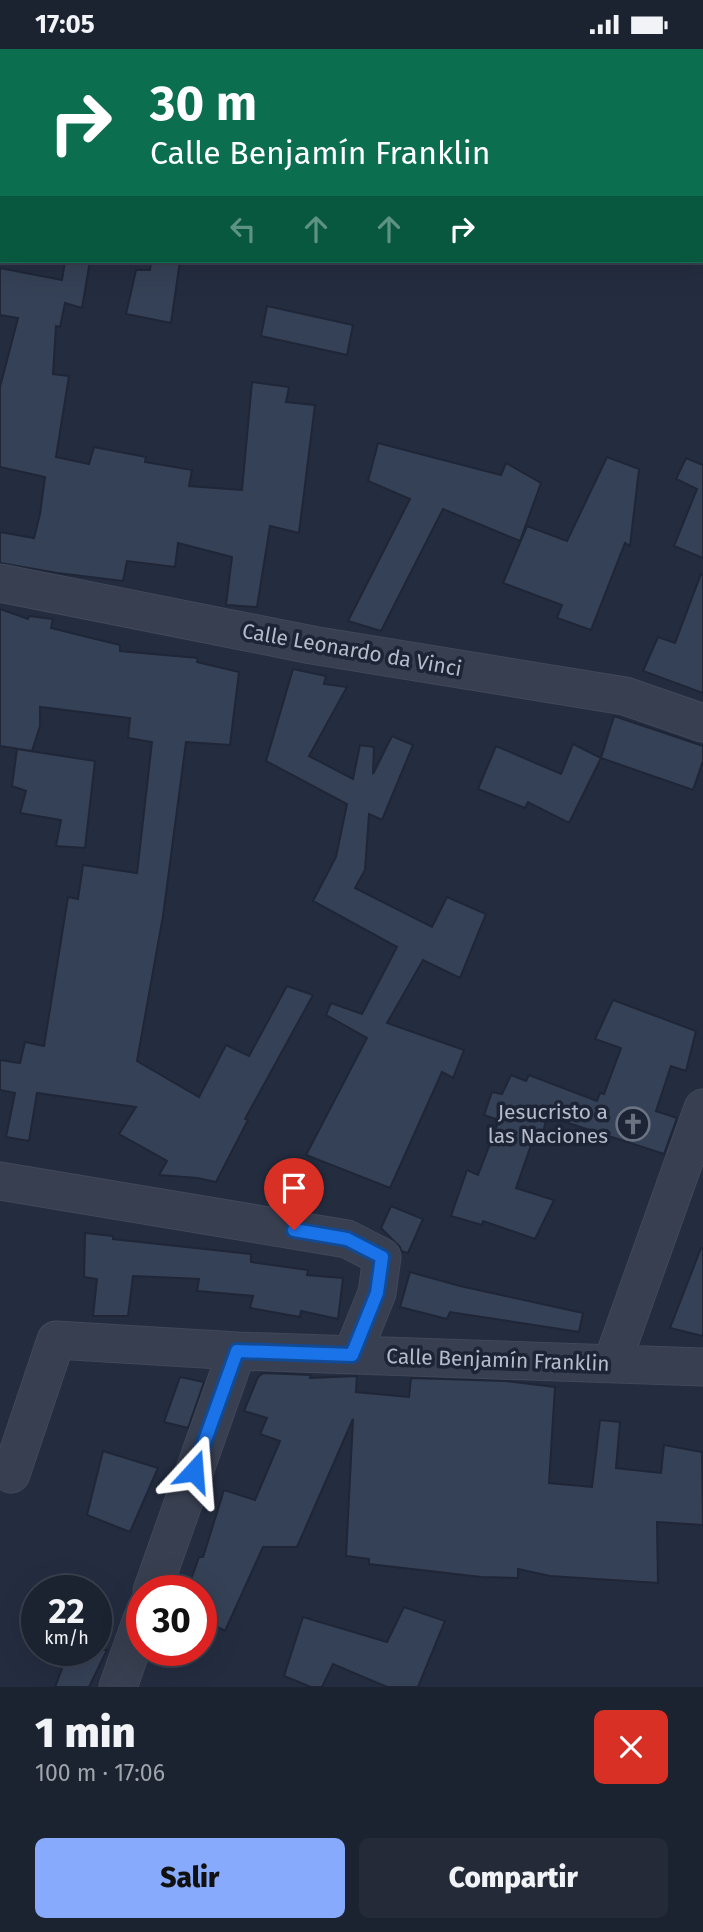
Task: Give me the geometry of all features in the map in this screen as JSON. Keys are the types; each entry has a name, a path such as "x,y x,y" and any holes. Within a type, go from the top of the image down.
{"street":[{"name":"Calle Leonardo da Vinci","path":"0,583 312,645 625,696 703,723"},
{"path":"612,1363 703,1108"},
{"path":"0,1181 347,1239 382,1257 377,1293 352,1355"},
{"name":"Calle Benjamín Franklin","path":"11,1474 56,1340 237,1351 703,1367"},
{"path":"158,1575 237,1351"},
{"path":"118,1687 126,1664"}],"building":[{"path":"65,263 90,263 82,308 65,303 60,327 56,326 53,374 69,376 56,457 89,464 94,447 146,457 145,462 192,470 189,486 242,490 252,382 289,387 286,402 315,405 299,533 270,526 257,607 226,605 232,557 178,543 175,567 127,561 123,581 0,563 0,532 34,538 45,477 0,467 0,387 18,318 0,315 0,268 62,280"},
{"path":"151,263 180,263 171,323 126,314 136,270 150,270"},
{"path":"267,306 353,325 347,355 261,336"},
{"path":"378,443 501,475 506,463 541,483 520,541 443,509 381,631 348,621 410,499 368,481"},
{"path":"607,457 639,469 630,546 625,543 591,630 557,618 562,605 503,583 527,526 567,541"},
{"path":"686,458 703,465 703,558 674,546 697,489 676,479"},
{"path":"701,574 703,693 643,671 658,637 675,643"},
{"path":"0,609 28,619 29,616 53,619 51,628 120,645 120,651 198,658 197,662 239,672 230,745 186,742 163,916 137,1061 199,1097 226,1045 249,1056 287,986 313,995 245,1119 248,1120 216,1182 159,1175 167,1161 119,1134 136,1107 37,1093 29,1141 6,1137 15,1093 0,1090 0,1060 20,1063 25,1042 44,1046 68,897 78,899 83,865 137,873 152,742 128,738 130,718 40,707 40,726 32,751 0,746"},
{"path":"293,669 326,676 324,684 347,687 309,756 353,779 360,745 374,747 373,774 392,736 413,745 382,820 369,814 365,870 355,888 432,927 447,897 486,914 460,978 423,960 387,1023 464,1050 453,1078 442,1072 390,1188 306,1155 367,1038 326,1015 331,1003 362,1014 397,947 313,901 336,857 347,804 266,761"},
{"path":"614,716 703,746 703,761 693,790 601,758"},
{"path":"573,744 601,758 569,823 528,802 525,808 478,789 496,746 561,774"},
{"path":"17,749 95,761 85,848 56,846 61,820 20,813 26,791 12,786"},
{"path":"613,1000 696,1031 686,1071 671,1066 656,1111 677,1118 664,1154 547,1116 543,1133 536,1131 516,1188 554,1200 535,1239 483,1221 482,1225 451,1216 467,1170 478,1175 499,1120 484,1115 492,1092 502,1094 511,1075 526,1081 529,1075 597,1101 600,1093 604,1094 621,1048 595,1039"},
{"path":"391,1206 423,1219 408,1253 401,1251 381,1228"},
{"path":"85,1233 113,1236 113,1239 251,1254 251,1262 308,1270 307,1275 343,1278 338,1319 301,1311 300,1317 250,1308 253,1296 197,1291 199,1279 133,1276 128,1316 93,1316 97,1279 84,1277"},
{"path":"703,1248 703,1336 670,1328"},
{"path":"410,1272 583,1313 579,1332 450,1312 447,1319 400,1307"},
{"path":"263,1373 311,1375 310,1378 357,1376 356,1392 409,1397 411,1378 505,1381 555,1387 549,1483 592,1487 600,1420 620,1422 616,1468 661,1473 664,1445 702,1452 703,1525 657,1522 658,1583 550,1576 518,1569 518,1578 481,1577 369,1564 369,1559 346,1556 353,1419 297,1547 263,1547 225,1631 217,1627 217,1575 193,1575 199,1557 203,1557 224,1490 255,1500 280,1441 260,1434 267,1418 244,1411 258,1377"},
{"path":"180,1377 204,1382 188,1428 164,1422"},
{"path":"103,1451 158,1468 130,1532 87,1515"},
{"path":"404,1607 445,1621 418,1687 387,1687 333,1664 322,1687 311,1687 284,1676 303,1617 387,1642"},
{"path":"63,1666 99,1666 89,1687 55,1687"}],"place":[{"name":"Jesucristo a las Naciones","path":"633,1124"}],"route":[{"path":"194,1471 237,1351 352,1355 377,1293 382,1257 347,1239 294,1230"}]}
